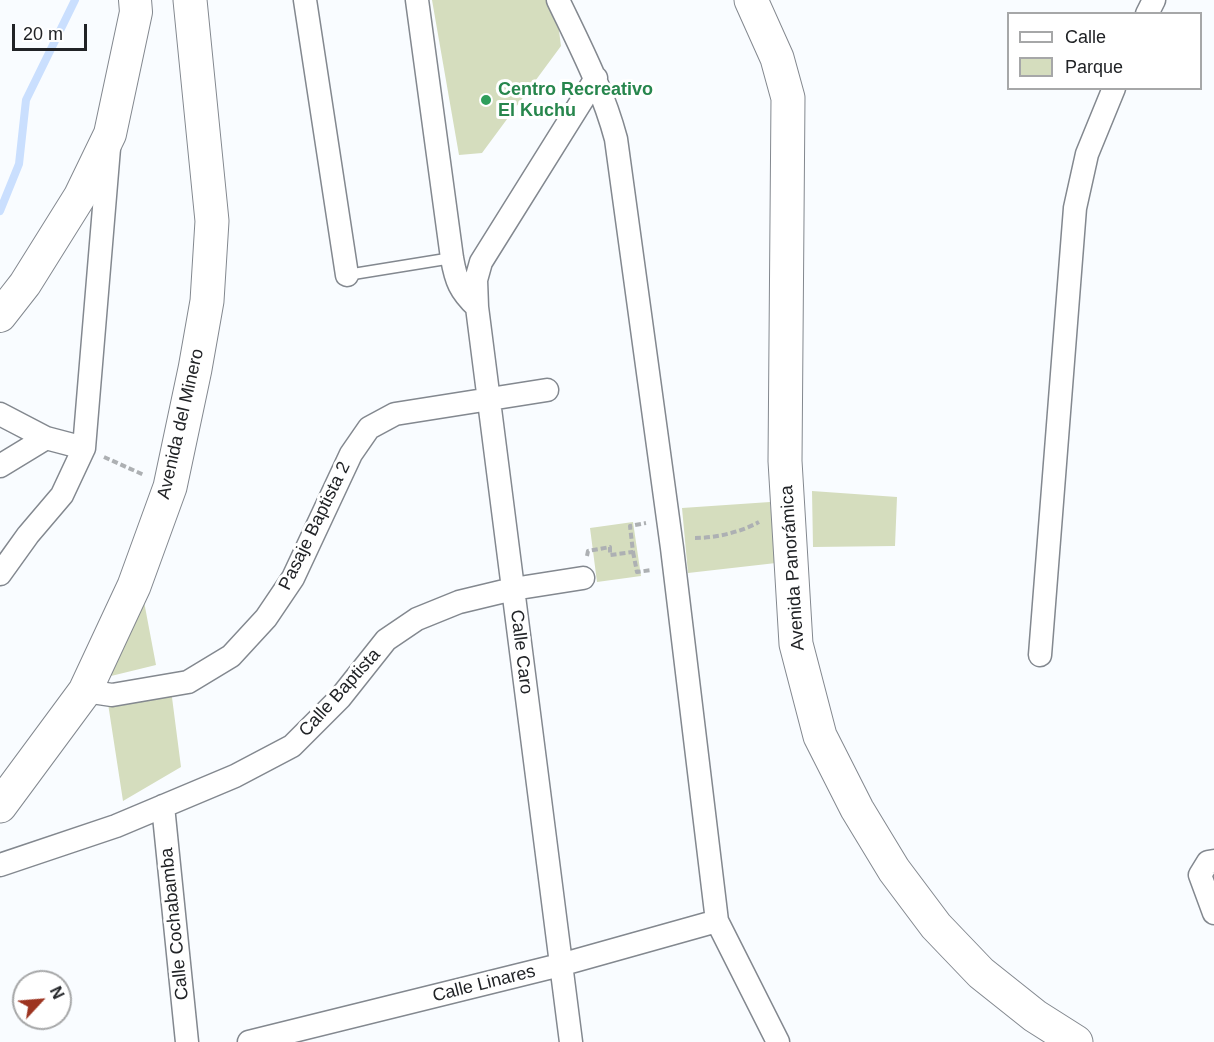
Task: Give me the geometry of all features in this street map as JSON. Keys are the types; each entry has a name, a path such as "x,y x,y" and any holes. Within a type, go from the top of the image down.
{"main road":[{"name":"Avenida del Minero","path":"0,806 85,691 134,586 170,487 205,312 212,221 190,0"},
{"name":"Avenida Panorámica","path":"751,0 777,58 788,98 785,461 796,644 820,736 857,809 894,870 936,926 981,973 1035,1016 1076,1042"}],"street":[{"path":"0,574 28,535 62,495 84,448 110,134 136,12 135,0"},
{"path":"305,0 347,275"},
{"path":"417,0 452,258 456,278 464,295 477,307"},
{"path":"558,0 608,106 616,139 672,548 717,921 778,1042"},
{"name":"Calle Caro","path":"571,1042 477,307 476,280 481,262 596,78"},
{"path":"1040,655 1075,208 1087,154 1113,90"},
{"path":"0,316 25,284 80,196 110,134"},
{"name":"Pasaje Baptista 2","path":"85,691 112,695 188,682 231,656 266,618 293,578 351,454 369,428 395,414 547,390"},
{"path":"0,414 46,438 84,448"},
{"path":"0,466 46,438"},
{"name":"Calle Baptista","path":"0,865 116,826 235,776 292,746 340,698 386,640 417,619 459,602 513,589 583,578"},
{"name":"Calle Cochabamba","path":"163,806 187,1042"},
{"path":"1214,861 1208,862 1200,875 1214,913"},
{"name":"Calle Linares","path":"249,1042 560,965 717,921"}],"lane":[{"path":"347,275 452,258"}],"path":[{"path":"84,448 170,487"},
{"path":"710,538 759,522 758,515"},
{"path":"630,526 637,572"},
{"path":"610,555 633,552"}],"green space":[{"name":"Centro Recreativo El Kuchu","path":"432,0 555,0 561,46 482,153 459,155"},
{"path":"812,491 897,497 895,546 813,547"},
{"path":"770,502 776,563 688,573 682,508"},
{"path":"633,522 641,576 597,582 590,528"},
{"path":"142,591 156,665 111,676"},
{"path":"170,682 181,767 123,801 107,697"}],"waterway":[{"path":"0,211 19,164 26,100 75,0"}],"place":[{"name":"Centro Recreativo El Kuchu","path":"486,100"}]}
